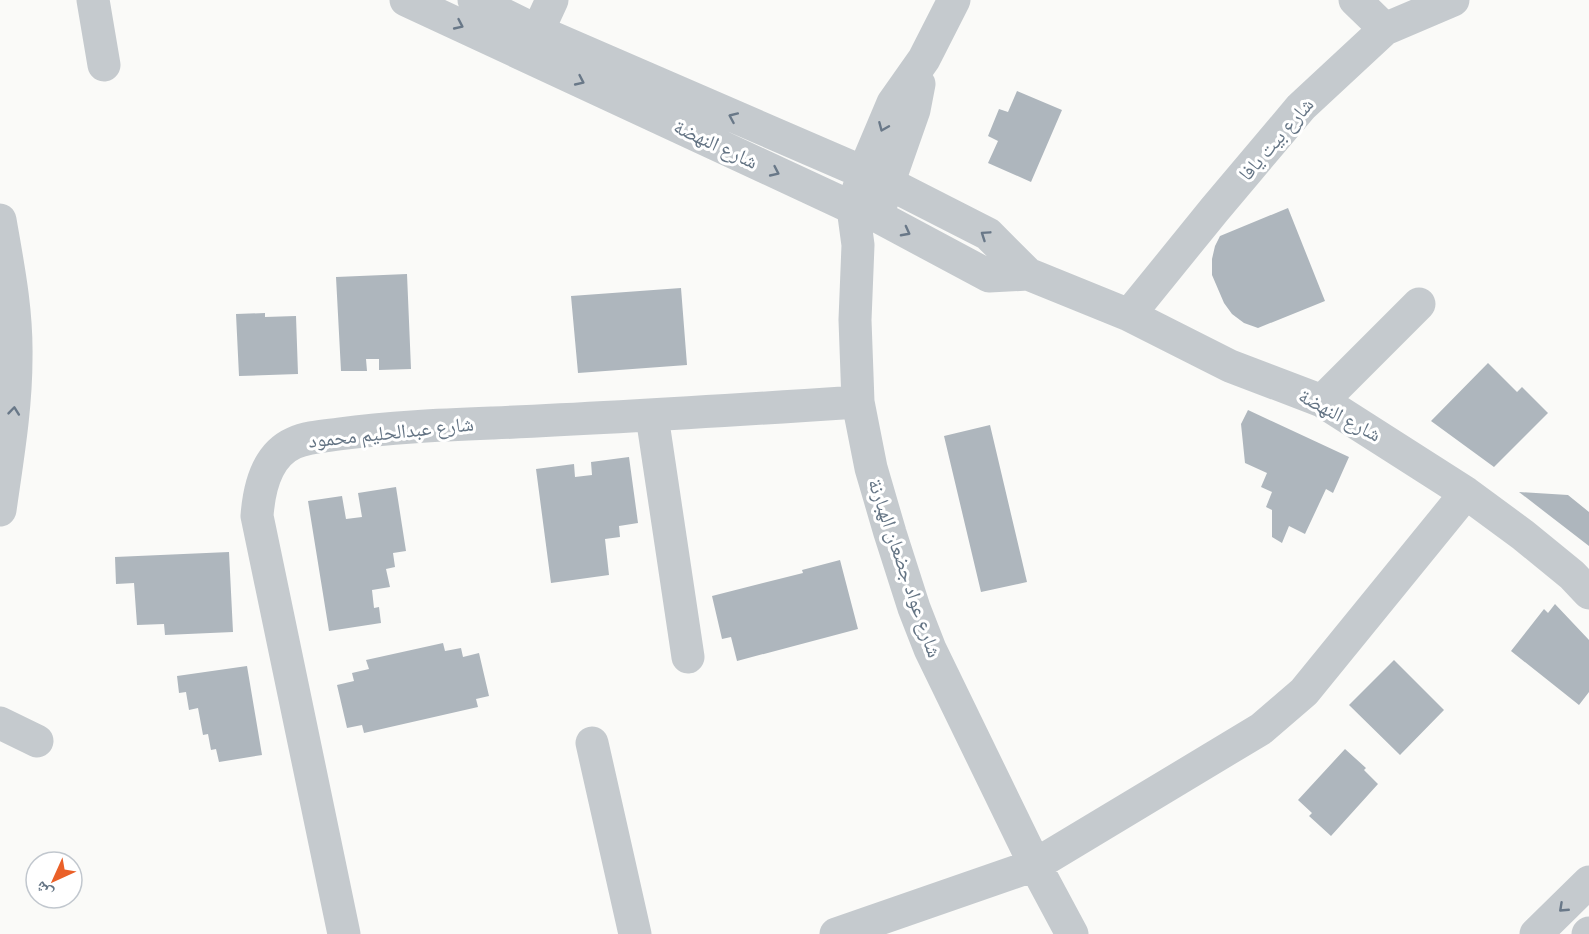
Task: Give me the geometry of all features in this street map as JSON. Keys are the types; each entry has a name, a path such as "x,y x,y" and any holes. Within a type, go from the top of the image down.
{"street":[{"path":"93,0 104,65"},
{"name":"شارع النهضة","path":"406,0 532,44 876,179 988,234 1028,274 1129,315 1230,366 1322,401 1467,493 1572,575 1589,592"},
{"name":"شارع النهضة","path":"474,0 532,44 989,276 1028,274"},
{"path":"532,44 552,0"},
{"name":"شارع عواد جضعان الهبارنة","path":"954,0 924,59 915,110 876,179 865,212 875,224 858,245 855,320 858,402 871,468 902,573 918,617 944,680 1035,865 1072,934"},
{"path":"1354,0 1385,28"},
{"name":"شارع بيت يافا","path":"1129,315 1301,107 1385,28 1453,0"},
{"path":"0,220 14,304 16,357 14,410 3,463 0,510"},
{"path":"1322,401 1419,304"},
{"name":"شارع عبدالحليم محمود","path":"344,934 257,516 262,485 270,466 283,449 296,442 365,430 652,416 858,402"},
{"path":"652,416 688,657"},
{"path":"836,934 1035,865 1261,729 1304,692 1467,493"},
{"path":"0,723 37,741"},
{"path":"592,743 635,934"},
{"path":"1536,934 1589,882"}],"building":[{"path":"1017,91 1062,110 1031,182 988,163 998,141 988,136 999,109 1008,112"},
{"path":"1288,208 1325,301 1258,328 1244,323 1232,314 1224,303 1212,275 1215,246 1220,236"},
{"path":"407,274 411,369 379,370 379,359 366,359 367,371 341,371 336,277"},
{"path":"681,288 687,365 578,373 571,296"},
{"path":"265,313 265,317 296,316 298,374 239,376 236,314"},
{"path":"1488,363 1517,392 1522,387 1548,413 1494,467 1431,421"},
{"path":"1248,410 1349,457 1333,493 1326,489 1305,534 1289,526 1282,543 1272,537 1272,510 1266,507 1272,492 1261,487 1267,473 1245,463 1241,424"},
{"path":"990,425 1027,582 981,592 944,436"},
{"path":"629,457 638,523 619,526 620,537 605,539 609,575 551,583 536,469 574,464 575,477 592,475 591,462"},
{"path":"396,487 406,551 393,553 395,567 386,569 390,587 372,590 374,608 379,607 381,623 329,631 308,501 342,496 346,519 362,517 358,493"},
{"path":"1519,492 1568,495 1589,512 1589,546"},
{"path":"229,552 233,632 165,635 164,624 137,625 134,583 116,584 115,557"},
{"path":"840,560 858,629 737,661 731,637 722,639 712,596 803,573 802,570"},
{"path":"1555,604 1589,640 1589,692 1579,705 1511,651 1544,609 1548,613"},
{"path":"443,643 445,651 461,648 463,657 479,653 489,696 476,699 478,707 364,733 362,725 347,728 337,685 354,681 352,673 369,669 366,660"},
{"path":"1394,660 1444,710 1400,755 1349,705"},
{"path":"247,666 262,755 219,762 216,749 211,750 208,734 203,735 198,708 189,710 186,692 179,693 177,676"},
{"path":"1345,749 1366,768 1364,770 1378,784 1331,836 1309,816 1312,813 1298,800"}]}
